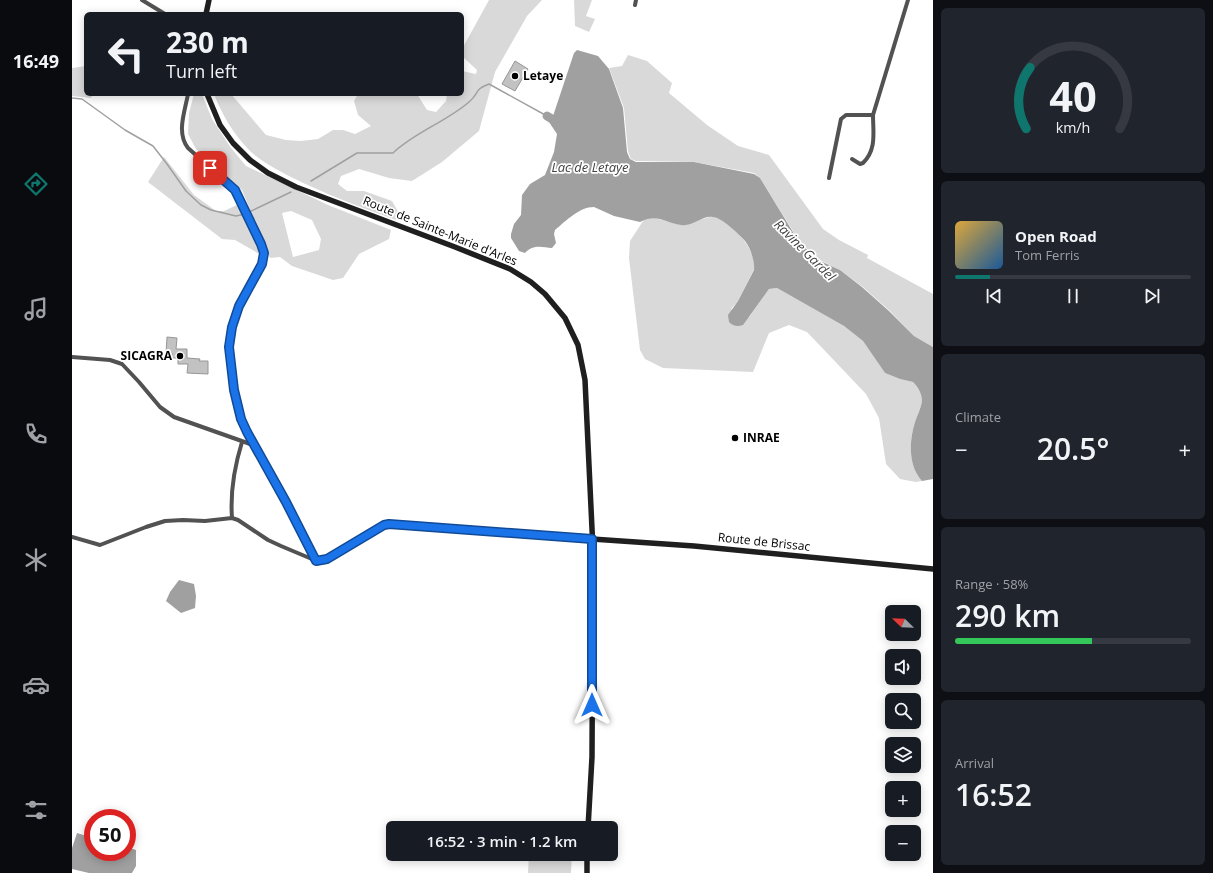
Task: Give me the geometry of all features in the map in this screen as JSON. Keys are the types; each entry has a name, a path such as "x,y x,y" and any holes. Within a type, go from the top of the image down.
{"main road":[{"path":"206,12 209,0"},
{"name":"Route de Sainte-Marie d'Arles","path":"207,96 220,125 233,143 250,160 268,173 296,187 510,269 531,282 545,294 565,318 578,345 585,380 592,539 592,757 588,821"},
{"name":"Route de Brissac","path":"592,539 694,546 933,570"},
{"path":"587,861 587,873"}],"street":[{"path":"142,0 162,12"},
{"path":"852,159 859,163 863,163 871,151 874,142 872,115 908,0"},
{"path":"188,96 183,119 183,140 188,148 231,186 246,211 264,253 256,276 239,306 232,327 229,347 234,390 241,419 253,445 286,502 316,561"},
{"path":"829,178 841,119 846,115 872,115"},
{"path":"72,357 110,360 122,364 160,407 174,416 253,445"},
{"path":"232,518 231,488 234,470 242,442"},
{"path":"72,537 100,545 146,526 165,521 205,521 232,518 238,520 268,540 316,561 327,559 384,525 389,524 592,539"}],"shaded area":[{"path":"489,0 542,0 527,16 495,72 479,131 442,162 412,181 389,178 359,169 341,176 338,184 347,191 364,191 392,201 400,215 396,220 317,189 285,174 259,159 244,145 234,131 221,110 215,96 233,96 266,135 286,140 301,141 318,139 333,130 343,130 355,134 371,126 358,115 354,101 357,96 418,96 427,110 436,112 446,101 447,96 464,96 464,71 476,74 477,70 464,58 464,45"},
{"path":"574,0 592,0 586,16 595,19 589,32 575,26"},
{"path":"628,55 647,61 672,83 669,93 707,125 738,146 769,155 823,229 839,240 868,255 867,258 933,294 933,347 914,336 890,311 863,287 840,270 814,257 796,236 760,178 754,173 694,162 636,161 631,159 628,151 624,108 609,68 622,66"},
{"path":"84,66 84,96 92,96 91,98 72,96 72,68"},
{"path":"193,96 203,96 212,119 231,148 246,166 328,205 391,230 389,239 359,254 343,278 333,280 292,266 280,257 270,258 242,190 196,149 188,134 189,113","holes":["291,211 312,220 321,239 319,250 293,257 282,213"]},
{"path":"164,157 194,195 216,211 224,211 239,204 259,245 261,255 235,240 222,239 148,182"},
{"path":"713,216 735,230 747,245 754,261 754,269 738,301 731,309 749,317 769,289 777,288 844,326 863,341 885,373 913,382 917,386 922,401 913,429 911,453 914,468 922,481 916,482 900,479 886,464 879,418 866,394 807,332 789,325 769,333 753,372 663,368 645,359 640,350 629,258 630,241 645,218 655,218 682,225"},
{"path":"529,861 572,861 571,873 528,873"}],"water":[{"name":"Lac de Letaye","path":"577,50 598,56 609,69 623,108 627,152 630,159 636,162 694,162 754,174 760,178 796,237 814,258 840,270 889,311 914,336 933,347 933,479 922,481 917,475 912,461 911,445 913,429 922,401 918,388 913,382 885,373 863,341 844,326 777,288 769,289 743,325 735,326 729,322 728,315 738,301 754,270 754,263 752,254 745,241 721,220 709,217 685,225 675,224 656,218 646,219 640,222 614,216 594,207 583,209 555,230 554,234 556,243 552,248 534,247 525,253 519,251 511,238 511,234 514,224 521,215 522,195 530,184 545,175 554,152 557,134 551,125 552,119 574,53"},
{"path":"179,580 194,584 196,596 195,608 181,613 166,601 170,592"},
{"path":"77,833 84,835 84,861 136,861 136,866 132,873 89,873 72,869 72,848"}],"building":[{"name":"Letaye","path":"515,61 528,69 515,91 502,84"},
{"name":"SICAGRA","path":"167,337 177,338 176,349 187,349 187,358 200,359 199,361 208,361 208,374 187,373 188,364 178,364 178,358 172,358 172,353 166,353"}],"waterway":[{"name":"Ravine Gardel","path":"311,181 357,153 393,153 411,139 460,109 472,99 481,88 489,84 547,116"},
{"name":"Ravine Gardel","path":"72,98 82,99 125,130 153,146 186,191 201,205 211,210 236,216 245,214 291,192"},
{"name":"Ravine Gardel","path":"547,116 559,127"}],"place":[{"name":"Letaye","path":"515,76"},
{"name":"SICAGRA","path":"180,356"},
{"name":"INRAE","path":"735,438"}],"route":[{"path":"210,168 235,190 246,211 264,253 262,264 244,296 236,314 232,327 229,347 234,390 241,419 253,445 286,502 316,561 320,562 327,559 384,525 389,524 592,539 592,705"}]}
